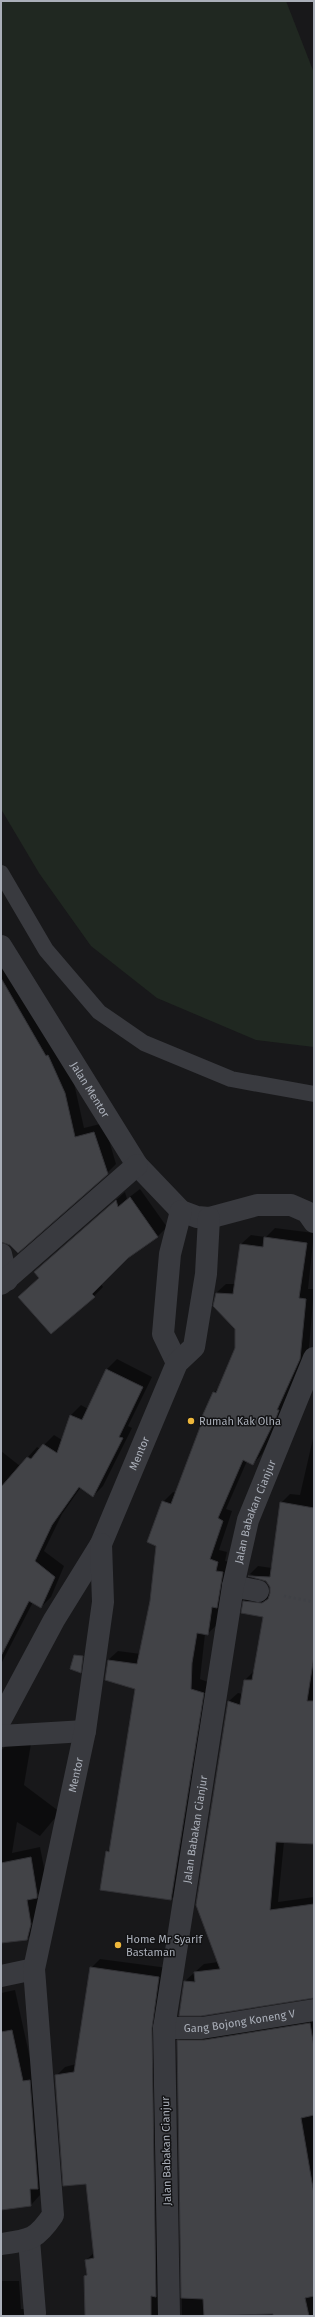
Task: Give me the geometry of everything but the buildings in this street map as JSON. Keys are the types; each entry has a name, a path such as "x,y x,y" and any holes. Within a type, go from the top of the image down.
{"street":[{"name":"Jalan Mentor","path":"1,946 137,1165 196,1215"},
{"path":"4,1282 137,1165"},
{"path":"177,1363 163,1334 170,1254 196,1215 232,1212 256,1205 291,1205 307,1212 314,1222"},
{"name":"Mentor","path":"1,1719 54,1620 100,1544 177,1363 194,1347 206,1274 196,1215"},
{"path":"1,1254 4,1282"},
{"name":"Jalan Babakan Cianjur","path":"169,2316 164,2028 233,1586 248,1520 314,1358"},
{"name":"Mentor","path":"29,2240 44,2228 53,2214 34,1969 85,1731 103,1602 100,1544"},
{"path":"233,1586 258,1591"},
{"path":"1,1736 85,1731"},
{"path":"1,1976 34,1969"},
{"name":"Gang Bojong Koneng V","path":"164,2028 202,2028 314,2010"},
{"path":"1,2244 29,2240 35,2313"}],"lane":[{"path":"1,873 46,950 99,1012 144,1043 230,1079 314,1094"}],"shaded area":[{"path":"1,1 286,1 314,73 314,1047 256,1040 157,998 91,946 39,873 1,809"}],"place":[{"name":"Rumah Kak Olha","path":"191,1421"},
{"name":"Home Mr Syarif Bastaman","path":"118,1945"}]}
